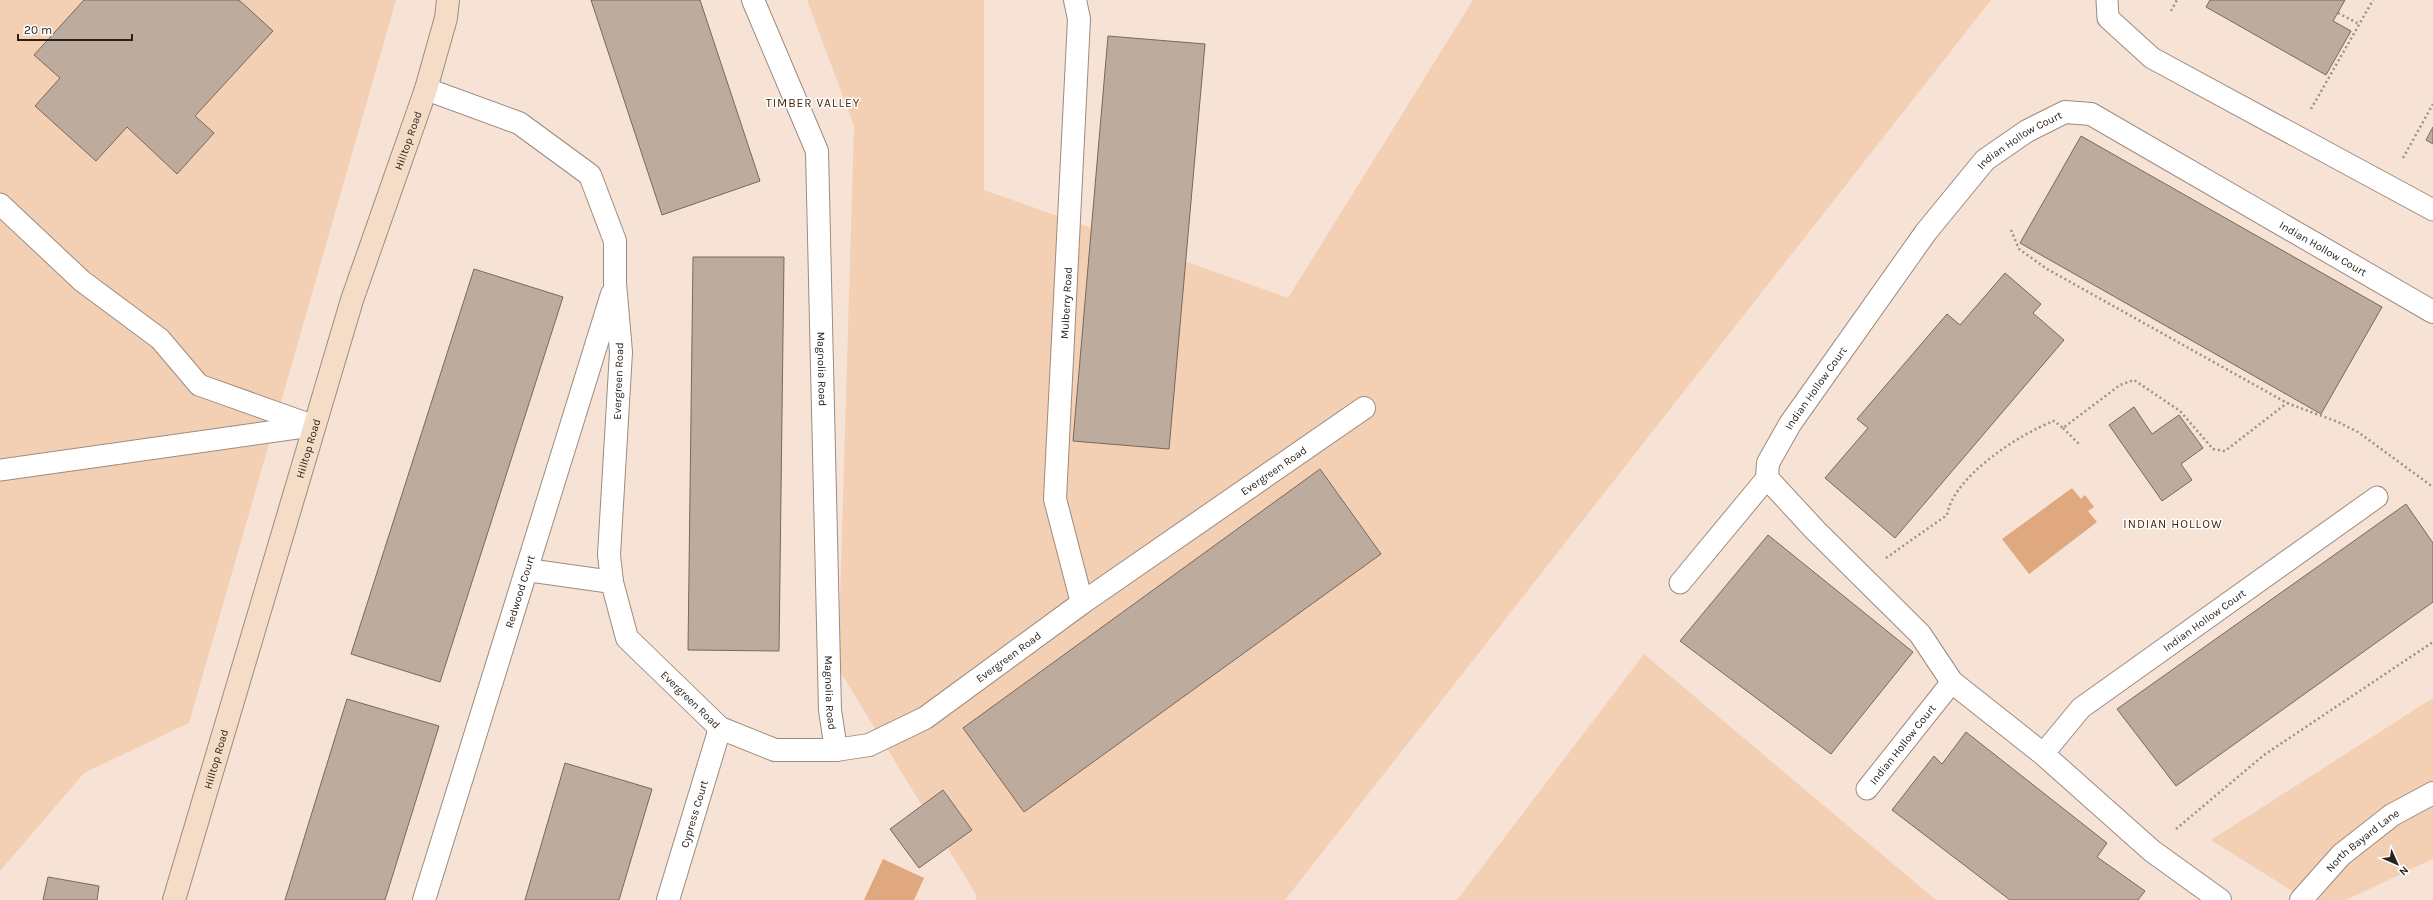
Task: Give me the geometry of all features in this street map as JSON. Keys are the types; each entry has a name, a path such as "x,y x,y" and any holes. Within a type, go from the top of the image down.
{"street":[{"name":"Hilltop Road","path":"174,900 352,300 426,89 446,18 448,0"},
{"name":"Magnolia Road","path":"753,0 817,151 830,710 836,750"},
{"name":"Mulberry Road","path":"1075,0 1079,19 1075,119 1055,499 1082,603"},
{"name":"Evergreen Road","path":"426,89 519,123 590,175 615,242 615,283 621,352 609,555 612,582 627,638 720,728 775,750 836,750 869,745 925,718 1082,603 1364,408"},
{"name":"Indian Hollow Court","path":"1767,478 1768,463 1790,424 1926,232 1985,160 2027,131 2065,112 2091,114 2433,312"},
{"name":"Redwood Court","path":"424,900 615,283"},
{"path":"1767,478 1920,634 1952,682 2043,754 2152,851 2220,900"},
{"path":"526,570 612,582"},
{"name":"Cypress Court","path":"668,900 720,728"},
{"name":"North Bayard Lane","path":"2301,900 2341,855 2392,815 2433,793"}],"lane":[{"path":"2107,0 2108,18 2152,58 2433,210"},
{"path":"0,204 82,281 160,339 199,385 314,426"},
{"path":"0,470 314,426"},
{"name":"Indian Hollow Court","path":"1680,583 1767,478"},
{"name":"Indian Hollow Court","path":"2043,754 2081,708 2377,498"},
{"name":"Indian Hollow Court","path":"1867,788 1952,682"}],"path":[{"path":"2171,11 2177,0"},
{"path":"2296,135 2373,0"},
{"path":"2338,13 2359,24"},
{"path":"2387,185 2433,104"},
{"path":"2011,230 2019,249 2047,269 2287,403 2338,422 2358,432 2433,487"},
{"path":"2063,428 2120,385 2134,380 2180,412 2214,449 2225,451 2287,403"},
{"path":"1861,575 1947,515 1949,504 1957,489 1972,473 2038,427 2054,421 2080,445"},
{"path":"2152,851 2196,810 2264,755 2433,642"}],"shaded area":[{"path":"0,0 396,0 189,723 84,773 0,871"},
{"path":"807,0 984,0 984,190 1288,298 1473,0 1991,0 1285,900 975,900 977,896 838,668 854,126"},
{"path":"2072,488 2081,499 2085,495 2094,507 2088,511 2097,522 2029,574 2002,539"},
{"path":"1644,654 1936,900 1457,900"},
{"path":"2433,698 2433,859 2346,900 2307,900 2211,840"},
{"path":"883,859 924,878 914,900 864,900"}],"building":[{"path":"84,0 239,0 273,31 195,116 214,133 177,174 127,127 96,161 35,106 60,78 34,55"},
{"path":"591,0 700,0 760,181 662,215"},
{"path":"2210,0 2345,0 2333,21 2351,31 2326,75 2206,7"},
{"path":"1108,36 1205,44 1169,449 1073,441"},
{"path":"2433,127 2433,144 2426,140"},
{"path":"2081,136 2382,307 2321,414 2020,243"},
{"path":"693,257 784,257 779,651 688,650"},
{"path":"474,269 563,297 440,682 351,654"},
{"path":"2005,273 2041,304 2033,313 2064,340 1895,538 1825,478 1868,428 1857,419 1947,314 1960,325"},
{"path":"2134,407 2152,434 2179,415 2203,448 2181,464 2192,480 2162,501 2109,425"},
{"path":"1320,469 1381,554 1024,812 963,728"},
{"path":"2406,504 2433,543 2433,602 2176,786 2117,709"},
{"path":"1768,535 1913,652 1831,754 1680,641"},
{"path":"347,699 439,726 385,900 285,900"},
{"path":"1966,732 2107,843 2097,857 2145,891 2138,900 2010,900 1892,810 1934,756 1942,764"},
{"path":"565,763 652,789 619,900 525,900"},
{"path":"943,790 972,830 919,868 890,829"},
{"path":"48,877 99,886 97,900 43,900"}],"district":[{"name":"TIMBER VALLEY","path":"813,103"},
{"name":"INDIAN HOLLOW","path":"2173,524"}]}
